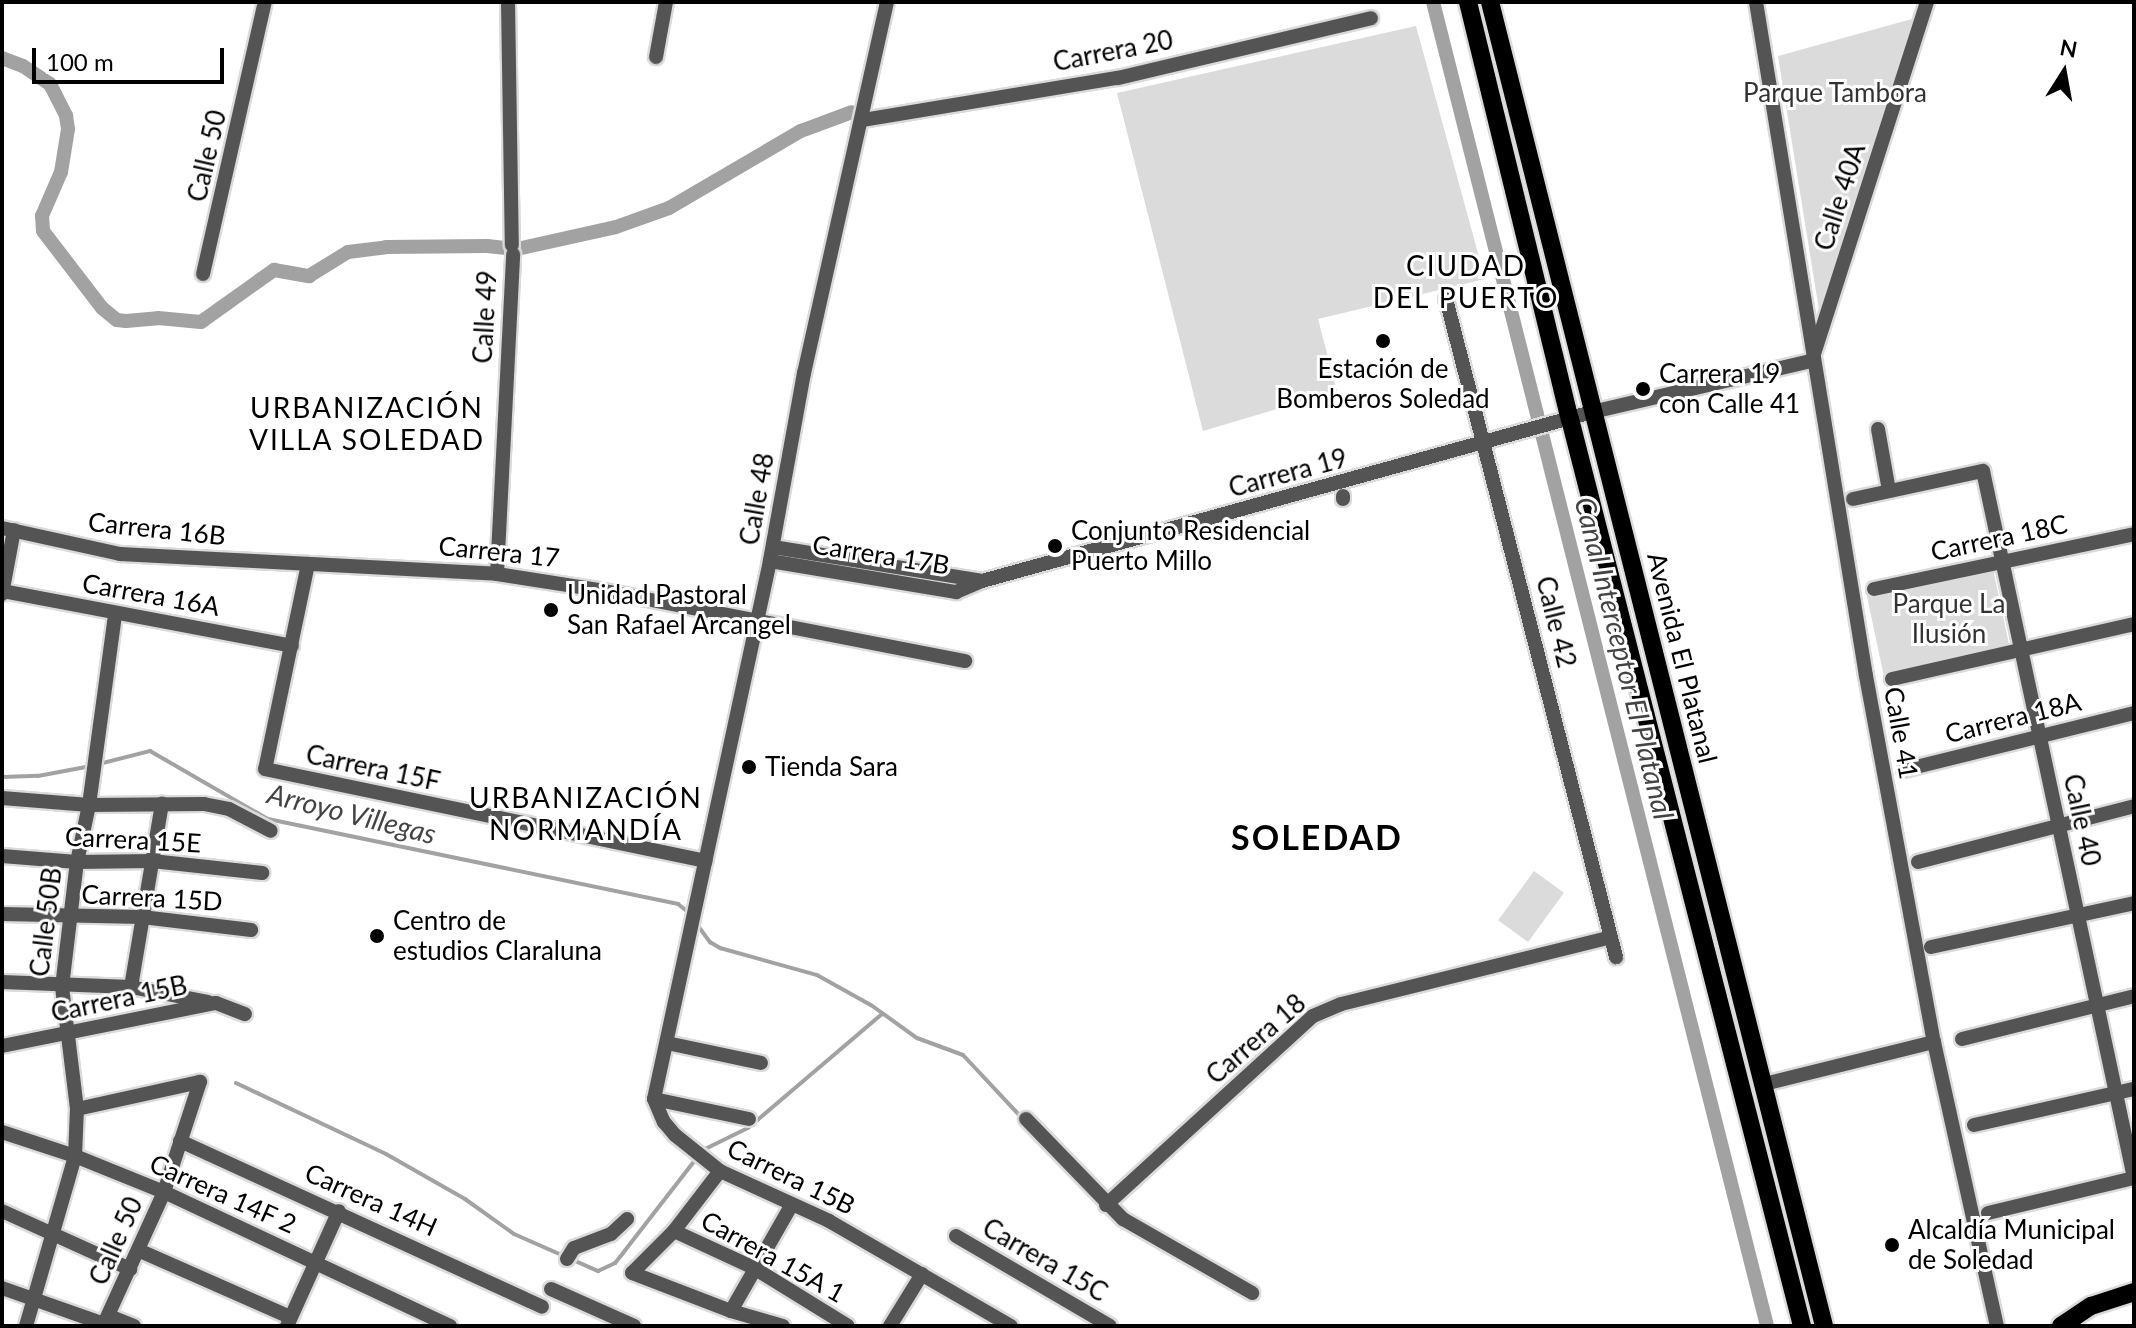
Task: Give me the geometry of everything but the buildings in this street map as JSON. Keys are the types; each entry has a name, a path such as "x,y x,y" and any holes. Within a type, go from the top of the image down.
{"main road":[{"name":"Avenida El Platanal","path":"1468,2 1565,420 1802,1326"},
{"name":"Avenida El Platanal","path":"1490,2 1824,1326"},
{"path":"2061,1326 2091,1306 2134,1292"}],"street":[{"name":"Calle 50","path":"203,274 265,2"},
{"name":"Calle 49","path":"497,574 503,506 513,249 508,2"},
{"path":"656,57 666,2"},
{"name":"Calle 48","path":"654,1099 697,925 698,901 771,554 804,373 887,2"},
{"name":"Calle 41","path":"1756,2 1794,219 1812,361 1934,1042 1997,1326"},
{"name":"Calle 40A","path":"1812,361 1927,2"},
{"name":"Carrera 20","path":"863,118 1118,78 1371,18"},
{"name":"Calle 42","path":"1446,299 1616,957"},
{"name":"Carrera 19","path":"771,554 973,583 1592,412 1812,361"},
{"path":"1853,499 1889,491 1878,429"},
{"name":"Calle 40","path":"1889,491 1983,471 1999,561 2134,1178"},
{"path":"2,592 8,529"},
{"name":"Carrera 16B","path":"8,529 120,554 308,564"},
{"name":"Carrera 18C","path":"1874,589 2134,534"},
{"path":"292,646 308,564"},
{"name":"Carrera 17","path":"308,564 497,574 965,661"},
{"name":"Carrera 16A","path":"2,592 292,646"},
{"name":"Calle 50B","path":"26,1326 75,1156 77,1109 62,987 77,862 89,805 115,614"},
{"path":"1892,679 2134,624"},
{"name":"Carrera 15F","path":"292,646 265,769 706,861"},
{"name":"Carrera 18A","path":"1904,770 2134,713"},
{"path":"2,798 89,805 204,804 229,809 271,831"},
{"path":"131,987 162,804"},
{"path":"1918,862 2134,806"},
{"name":"Carrera 15E","path":"2,856 77,862 152,861 262,873"},
{"path":"1931,947 2134,903"},
{"name":"Carrera 15D","path":"2,914 72,918 142,917 251,930"},
{"name":"Carrera 18","path":"1106,1205 1313,1016 1341,1004 1611,937"},
{"path":"2,982 62,987 131,987 216,1003"},
{"path":"1962,1039 2134,996"},
{"name":"Carrera 15B","path":"2,1046 216,1003 245,1014"},
{"path":"1764,1084 1934,1042"},
{"path":"667,1043 761,1063"},
{"name":"Calle 50","path":"77,1109 200,1082 164,1192 105,1322"},
{"path":"1974,1125 2134,1089"},
{"name":"Carrera 15B","path":"654,1099 749,1119"},
{"name":"Carrera 15B","path":"654,1099 664,1122 698,1156 720,1171 792,1204 1011,1326"},
{"path":"1026,1119 1106,1205 1123,1219 1252,1293"},
{"name":"Carrera 14F 2","path":"2,1132 75,1156 164,1192 450,1326"},
{"name":"Carrera 14H","path":"180,1141 339,1211 542,1307"},
{"path":"720,1171 674,1231 632,1273 731,1311 783,1326"},
{"path":"1988,1213 2134,1178"},
{"path":"731,1311 792,1204"},
{"path":"2,1211 54,1231 130,1269"},
{"path":"138,1250 288,1322 339,1211"},
{"path":"567,1259 574,1248 611,1234 627,1219"},
{"name":"Carrera 15A 1","path":"674,1231 754,1268 848,1326"},
{"name":"Carrera 15C","path":"956,1236 1110,1326"},
{"path":"890,1326 922,1274"},
{"path":"2,1288 105,1322 134,1326"},
{"path":"551,1289 634,1326"}],"green space":[{"name":"Parque Tambora","path":"1912,19 1840,257 1819,310 1778,56"},
{"path":"1416,26 1485,279 1318,319 1337,391 1203,431 1117,93"},
{"name":"Parque La Ilusión","path":"1993,569 2010,647 1883,674 1867,596"},
{"path":"1534,871 1564,893 1528,942 1498,920"}],"waterway":[{"name":"Canal Interceptor El Platanal","path":"1433,2 1767,1326"},
{"path":"2,58 23,66 50,84 66,116 68,129 61,172 42,216 43,231 102,308 117,320 126,321 158,318 201,322 274,270 309,276 348,252 386,247 487,246 517,249 616,227 669,208 801,131 852,112"},
{"name":"Arroyo Villegas","path":"99,764 150,751 268,819 678,904 689,913"},
{"name":"Arroyo Villegas","path":"2,777 38,776 91,766"},
{"name":"Arroyo Villegas","path":"696,923 710,942 720,948 817,975 871,1005 917,1038 963,1055 1020,1116"},
{"path":"236,1083 386,1154 465,1199 514,1234 598,1271 615,1263 703,1150 748,1128 882,1014"}],"place":[{"name":"Estación de Bomberos Soledad","path":"1383,341"},
{"name":"Carrera 19 con Calle 41","path":"1643,389"},
{"name":"Conjunto Residencial Puerto Millo","path":"1055,546"},
{"name":"Unidad Pastoral San Rafael Arcangel","path":"551,610"},
{"name":"Tienda Sara","path":"749,767"},
{"name":"Centro de estudios Claraluna","path":"377,936"},
{"name":"Alcaldía Municipal de Soledad","path":"1892,1245"}],"district":[{"name":"CIUDAD DEL PUERTO","path":"1466,281"},
{"name":"URBANIZACIÓN VILLA SOLEDAD","path":"367,423"},
{"name":"URBANIZACIÓN NORMANDÍA","path":"586,813"},
{"name":"SOLEDAD","path":"1317,837"}]}
